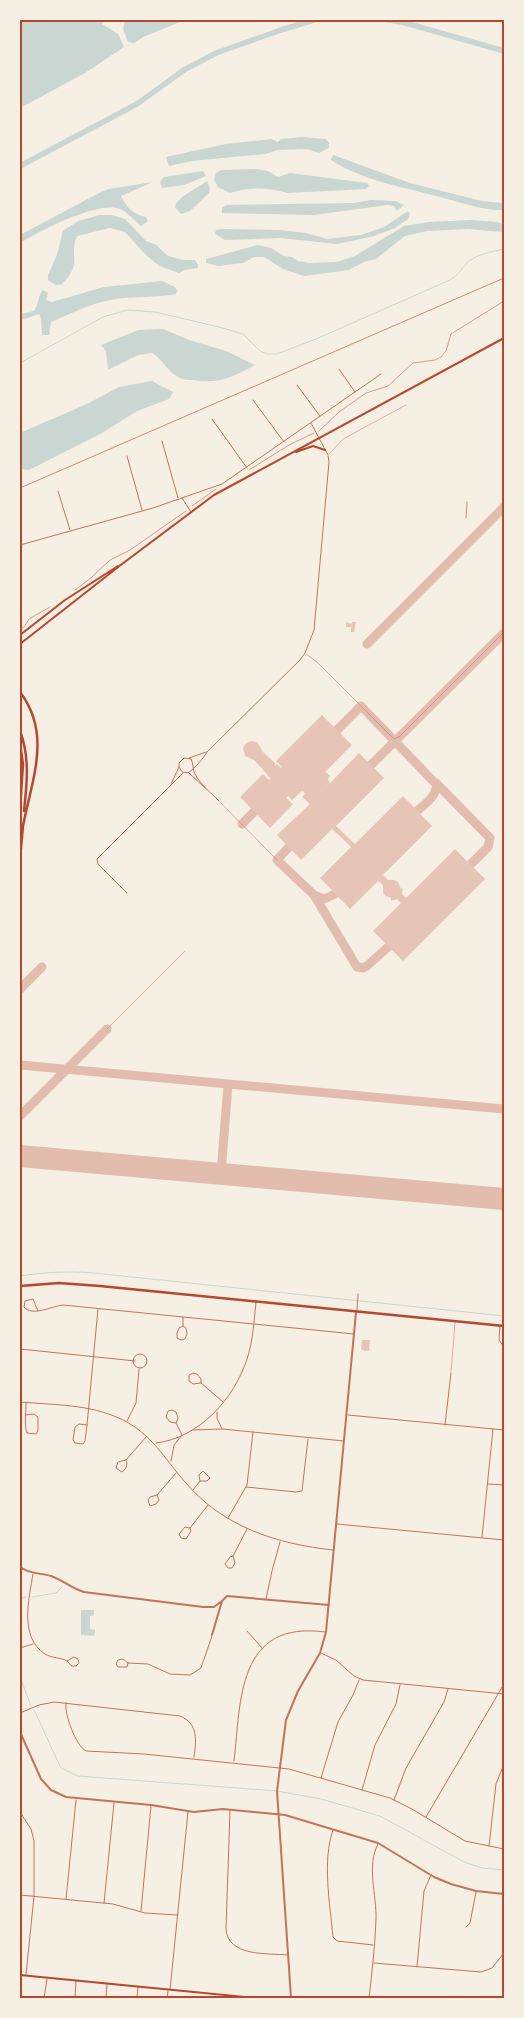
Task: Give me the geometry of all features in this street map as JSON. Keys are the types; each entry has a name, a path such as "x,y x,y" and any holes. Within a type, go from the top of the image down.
{"main road":[{"path":"20,644 122,564 226,488 504,338"},
{"path":"294,452 301,452 315,446 325,450"},
{"path":"20,635 65,600 103,574 122,564"},
{"path":"20,692 32,712 38,728 37,763 23,826"},
{"path":"20,731 27,770 20,859"},
{"path":"20,744 23,764 20,809"},
{"path":"20,1286 59,1283 504,1326"},
{"path":"20,1975 254,1998"}],"street":[{"path":"339,369 355,392"},
{"path":"20,545 142,511 210,489 230,480 381,374"},
{"path":"297,385 320,417"},
{"path":"253,400 284,442"},
{"path":"212,418 247,468"},
{"path":"188,773 305,653 312,636 316,617 329,470 328,455 311,423"},
{"path":"162,441 178,499"},
{"path":"127,456 142,511"},
{"path":"58,491 70,531"},
{"path":"182,498 191,512"},
{"path":"171,785 182,759 207,752"},
{"path":"188,758 192,761 196,776 207,789"},
{"path":"178,768 184,773 188,773 220,801"},
{"path":"127,892 97,861 184,773"},
{"path":"291,1998 276,1791 284,1728 290,1708 320,1653 326,1632 358,1295"},
{"path":"38,1311 33,1299 25,1301 24,1307 27,1310 38,1311 63,1305 354,1334"},
{"path":"154,1443 172,1440 192,1430 216,1411 224,1402 237,1382 247,1359 256,1301"},
{"path":"87,1425 79,1424 75,1427 72,1440 75,1443 83,1444 85,1441 87,1425 89,1408 98,1308"},
{"path":"182,1326 186,1328 188,1334 185,1339 181,1340 178,1338 177,1333 182,1326 183,1316"},
{"path":"500,1325 498,1340 504,1347"},
{"path":"20,1350 135,1360"},
{"path":"140,1352 145,1355 146,1365 139,1369 135,1366 135,1360 140,1352"},
{"path":"126,1422 136,1403 139,1369"},
{"path":"445,1425 451,1373"},
{"path":"201,1383 193,1384 189,1381 189,1375 197,1374 201,1379 201,1383 224,1402"},
{"path":"20,1402 89,1408 126,1422 154,1443 192,1490 227,1518 247,1529 280,1542 334,1550"},
{"path":"26,1402 26,1414 27,1433 36,1434 38,1431 38,1417 34,1414 26,1414"},
{"path":"176,1423 170,1422 166,1417 168,1411 176,1412 178,1418 176,1423 182,1435"},
{"path":"216,1411 222,1429"},
{"path":"347,1415 504,1430"},
{"path":"192,1430 222,1429 344,1441"},
{"path":"482,1538 492,1429"},
{"path":"227,1518 246,1488 253,1432"},
{"path":"170,1463 174,1445 182,1435"},
{"path":"126,1460 127,1466 125,1470 122,1472 118,1471 116,1468 118,1462 126,1460 146,1436"},
{"path":"246,1488 302,1491 308,1438"},
{"path":"203,1471 210,1478 207,1482 200,1481 199,1475 203,1471"},
{"path":"158,1495 159,1500 156,1504 150,1506 148,1500 150,1496 158,1495 177,1473"},
{"path":"192,1490 200,1481"},
{"path":"488,1484 504,1485"},
{"path":"190,1528 185,1527 180,1531 181,1538 186,1539 189,1537 190,1528 209,1505"},
{"path":"337,1524 504,1540"},
{"path":"234,1556 230,1556 226,1560 225,1564 228,1568 232,1568 235,1563 234,1556 247,1529"},
{"path":"266,1599 280,1542"},
{"path":"20,1568 54,1577 84,1592 203,1607 214,1607 231,1596 329,1605"},
{"path":"34,1573 28,1614 30,1633 34,1644 49,1657 67,1660 74,1657 78,1659 79,1663 76,1666 72,1666 67,1660"},
{"path":"128,1663 127,1667 123,1668 118,1667 116,1664 120,1659 128,1663 148,1664 170,1674 190,1675 201,1668 222,1601"},
{"path":"246,1631 263,1649"},
{"path":"234,1762 243,1682 251,1664 263,1649 277,1638 291,1633 306,1631 326,1632"},
{"path":"20,1648 34,1644"},
{"path":"320,1653 336,1660 359,1679 504,1694"},
{"path":"321,1778 338,1722 359,1679"},
{"path":"362,1790 378,1738 396,1704 400,1684"},
{"path":"426,1817 500,1694 504,1684"},
{"path":"394,1800 406,1768 444,1702 448,1689"},
{"path":"20,1713 44,1704 66,1703 176,1715 185,1718 193,1725 195,1730 194,1758"},
{"path":"66,1703 65,1712 83,1750 194,1758 279,1767 394,1800 426,1817 458,1838 489,1847 504,1849"},
{"path":"20,1732 38,1774 44,1783 56,1793 77,1799 151,1805 188,1812 230,1809 278,1814 378,1843 431,1875 451,1884 476,1891 504,1894"},
{"path":"489,1847 496,1784 504,1764"},
{"path":"66,1900 77,1799"},
{"path":"104,1903 114,1802"},
{"path":"141,1912 151,1805"},
{"path":"230,1809 226,1929 228,1938 233,1945 244,1951 288,1955"},
{"path":"20,1812 30,1825 34,1837 34,1896 26,1976"},
{"path":"167,1998 178,1915 188,1812"},
{"path":"333,1829 328,1846 333,1937 337,1941 374,1945"},
{"path":"369,1998 376,1911 372,1864 378,1843"},
{"path":"417,1967 424,1891 431,1875"},
{"path":"466,1927 470,1923 476,1891"},
{"path":"20,1895 104,1903 141,1912 178,1915"},
{"path":"372,1963 485,1972 495,1966 504,1953"},
{"path":"44,1998 47,1978"},
{"path":"74,1998 76,1981"},
{"path":"106,1998 107,1984"},
{"path":"137,1998 138,1987"}],"lane":[{"path":"328,455 343,439 406,405"},
{"path":"305,653 318,662 394,738 399,737 504,632"},
{"path":"220,801 278,860"},
{"path":"107,1029 185,951"},
{"path":"451,1373 455,1321"}],"path":[{"path":"242,474 289,445 326,427 339,412 372,391 388,386 413,363 435,360 441,357 446,352 451,334 504,301"},
{"path":"195,504 216,490"},
{"path":"74,590 92,577 110,560 130,550 184,512"},
{"path":"20,629 24,627 29,619 52,606"}],"shaded area":[{"path":"20,20 103,20 102,24 118,34 124,47 85,73 20,108"},
{"path":"125,20 185,20 145,36 134,43 128,42 123,29"},
{"path":"301,137 326,139 329,143 329,148 319,153 307,149 278,150 265,154 192,161 169,166 166,157 226,144 271,139 278,142 281,139"},
{"path":"333,155 410,183 482,201 502,203 504,210 472,206 384,183 343,167 331,160"},
{"path":"256,169 268,171 278,177 290,173 367,183 369,186 366,189 287,193 265,189 251,189 230,193 218,187 214,180 216,173 221,170"},
{"path":"203,171 206,176 184,185 162,188 160,182 164,177"},
{"path":"207,181 210,189 209,193 190,211 181,214 175,207 177,203 184,196"},
{"path":"153,182 121,196 131,210 146,217 148,221 141,226 120,209 110,207 69,218 20,243 20,235 99,193 109,189"},
{"path":"371,200 395,201 404,205 397,211 394,206 387,205 314,215 222,213 222,208 226,205 354,203"},
{"path":"408,211 410,214 408,219 395,228 374,236 337,244 281,238 225,240 215,234 216,230 221,229 280,230 306,233 327,239 361,235 384,227"},
{"path":"100,215 112,215 125,219 146,241 156,245 168,256 183,260 195,260 198,268 184,270 179,273 159,266 125,232 110,228 77,236 74,250 74,265 69,276 62,284 56,285 48,280 63,231 78,221"},
{"path":"471,220 498,222 504,225 504,230 502,232 468,229 427,231 405,236 376,259 364,262 349,270 304,276 283,269 264,257 254,257 243,263 218,266 206,263 206,259 258,245 271,248 284,256 292,257 298,261 309,263 337,262 355,256 404,226 429,222"},
{"path":"162,281 175,287 176,294 115,299 92,305 51,322 49,335 42,335 39,314 24,319 20,318 21,314 34,311 43,290 48,293 46,300 52,302 104,287"},
{"path":"163,329 189,340 226,351 255,365 225,379 210,381 186,380 176,376 152,353 138,355 108,370 106,351 101,345 138,330"},
{"path":"152,381 173,392 169,399 137,411 102,433 29,470 20,469 20,433 89,403 119,387"},
{"path":"81,1610 94,1610 94,1615 90,1616 90,1629 95,1630 94,1636 81,1635"}],"building":[{"path":"346,622 352,624 352,622 356,622 354,632 351,632 351,627 346,627"},
{"path":"322,715 352,745 325,772 330,776 328,779 330,783 311,803 359,753 384,778 336,826 355,844 403,796 432,826 383,875 388,880 398,882 401,889 403,888 402,894 406,898 455,849 485,879 403,961 373,931 401,903 397,899 391,901 391,898 385,896 383,885 378,881 350,909 320,878 351,847 344,840 332,829 301,860 277,835 310,804 302,797 305,794 304,792 302,791 292,800 288,796 286,798 293,804 270,828 240,797 263,774 269,780 271,779 266,774 267,771 266,773 254,760 245,756 243,748 246,743 251,741 257,742 263,752 275,763 275,766 277,764 281,768 276,761"},
{"path":"362,1340 370,1340 369,1351 361,1350"}],"waterway":[{"path":"20,166 137,104 184,70 216,53 314,20"},
{"path":"387,20 402,22 504,51"},
{"path":"20,363 103,317 127,310 155,312 243,334 260,351 267,354 277,354 316,339 450,280 475,257 504,249"},
{"path":"20,1276 57,1272 94,1273 504,1316"},
{"path":"32,1597 56,1593 62,1587"},
{"path":"20,1599 26,1597"},
{"path":"20,1677 31,1706"},
{"path":"34,1710 61,1768 78,1776 277,1791 321,1799 380,1816 464,1862 482,1868 504,1870"}],"taxiway":[{"path":"367,644 504,507"},
{"path":"371,765 504,633"},
{"path":"337,730 361,706 436,784 433,796 417,811"},
{"path":"436,783 490,838 488,847 470,865"},
{"path":"242,824 254,812"},
{"path":"289,847 277,860 314,895 324,899 335,894"},
{"path":"314,895 357,967 363,968 367,966 388,947"},
{"path":"20,989 42,967"},
{"path":"20,1116 107,1029"},
{"path":"20,1065 504,1109"},
{"path":"221,1173 228,1085"}],"runway":[{"path":"20,1156 504,1199"}],"railway":[{"path":"20,488 504,278"},
{"path":"466,518 467,502"}]}
